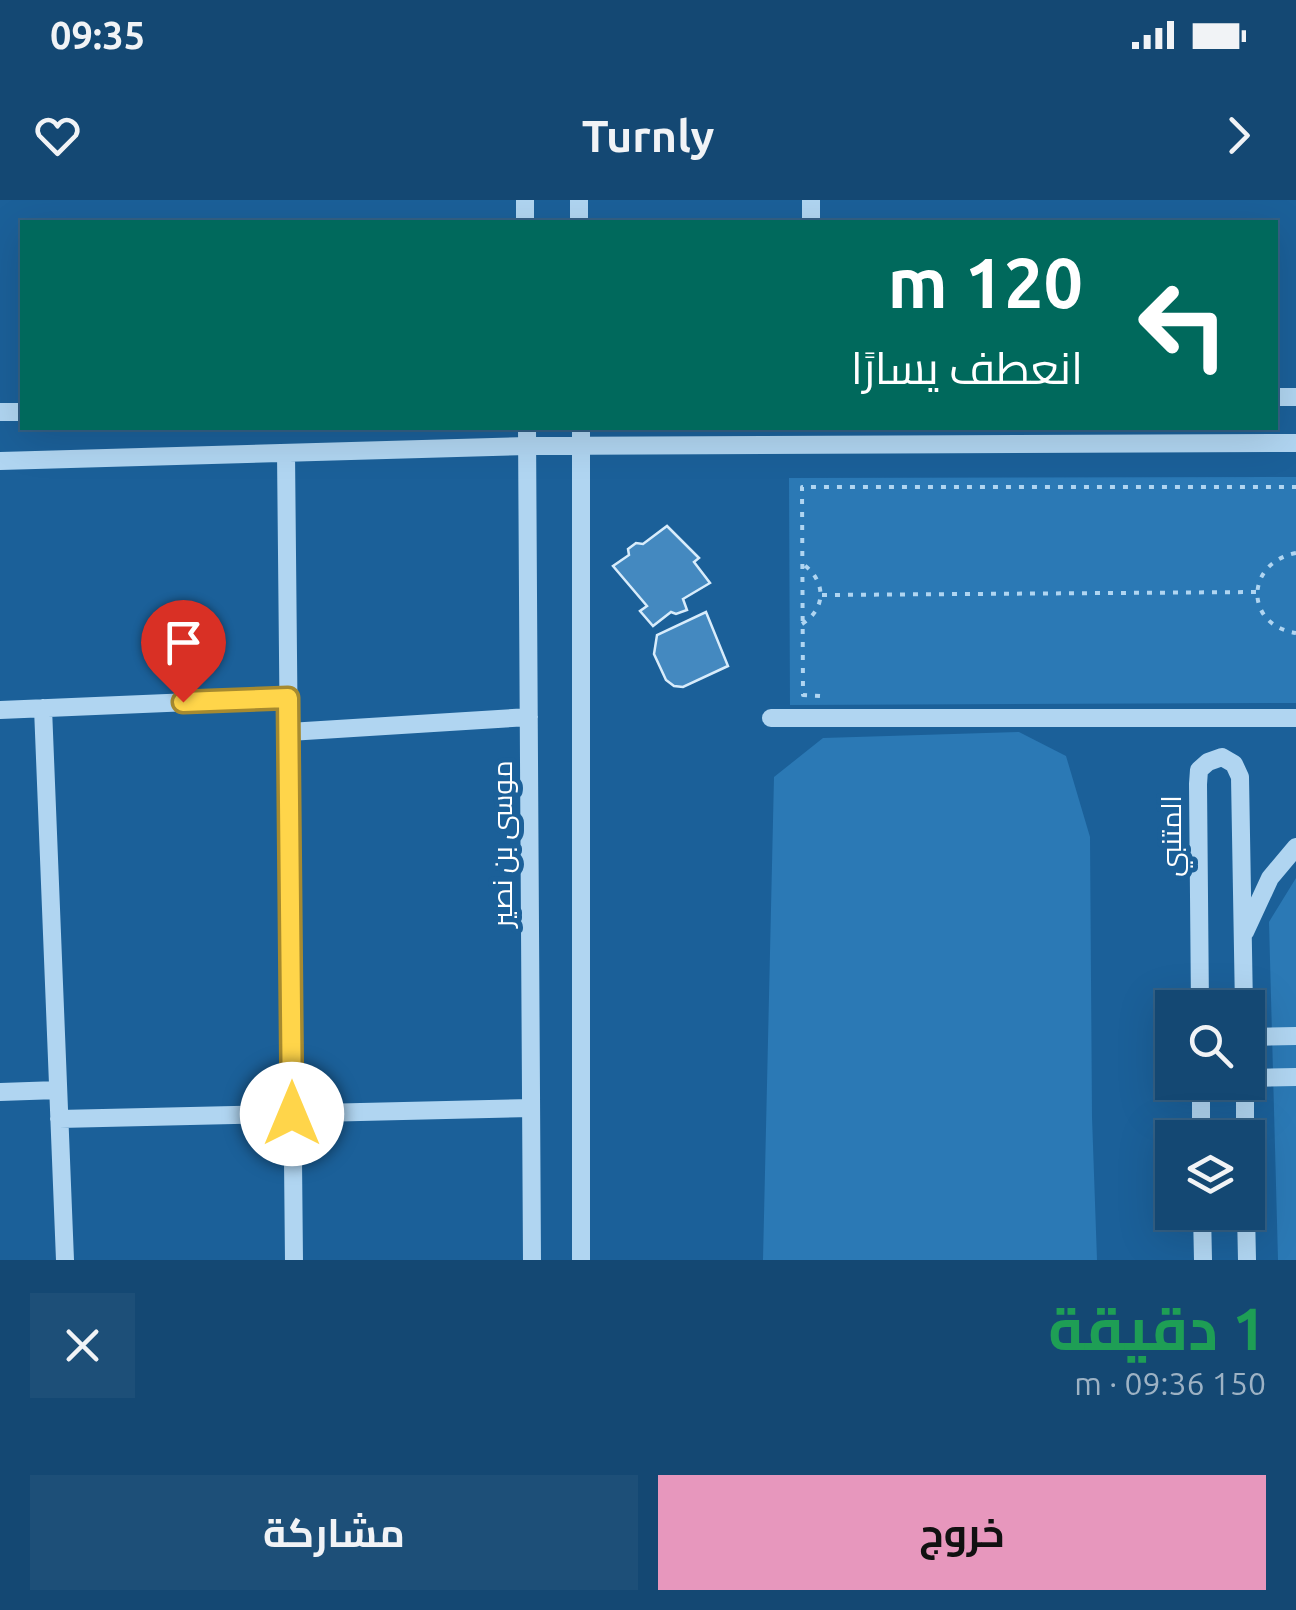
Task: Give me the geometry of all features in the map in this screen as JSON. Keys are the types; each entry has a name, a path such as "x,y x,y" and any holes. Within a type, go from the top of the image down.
{"street":[{"path":"0,462 286,453 527,437 1296,442"},
{"name":"موسى بن نصير","path":"527,437 532,1260"},
{"path":"580,1260 581,437"},
{"path":"286,453 294,1260"},
{"path":"0,710 288,698"},
{"path":"43,708 64,1260"},
{"path":"288,732 528,717"},
{"path":"772,718 1296,718"},
{"name":"المتنبي","path":"1200,990 1199,770 1222,757 1234,764 1240,777 1244,990"},
{"path":"1242,936 1270,878 1296,847"},
{"path":"1265,1037 1296,1036"},
{"path":"1265,1079 1296,1078"},
{"path":"0,1092 58,1090"},
{"path":"59,1120 531,1108"},
{"path":"1203,1230 1204,1260"},
{"path":"1246,1230 1247,1260"}],"path":[{"path":"803,696 802,487 1296,487"},
{"path":"1296,553 1271,562 1262,573 1258,592 1262,612 1270,622 1296,632"},
{"path":"802,563 812,570 822,595 818,608 802,624"},
{"path":"822,595 1258,592"}],"shaded area":[{"path":"1296,477 1296,703 790,705 789,478"},
{"path":"1019,732 1066,756 1090,837 1097,1260 763,1260 774,777 823,738"},
{"path":"1296,878 1296,1260 1278,1260 1269,922"}],"building":[{"path":"667,526 699,558 694,562 710,583 683,599 687,610 671,612 653,626 640,611 647,606 613,566 629,555 628,549 636,543 643,544"},
{"path":"706,612 728,666 683,687 674,686 666,680 654,654 657,635"}],"route":[{"path":"183,702 288,698 292,1114"}]}
